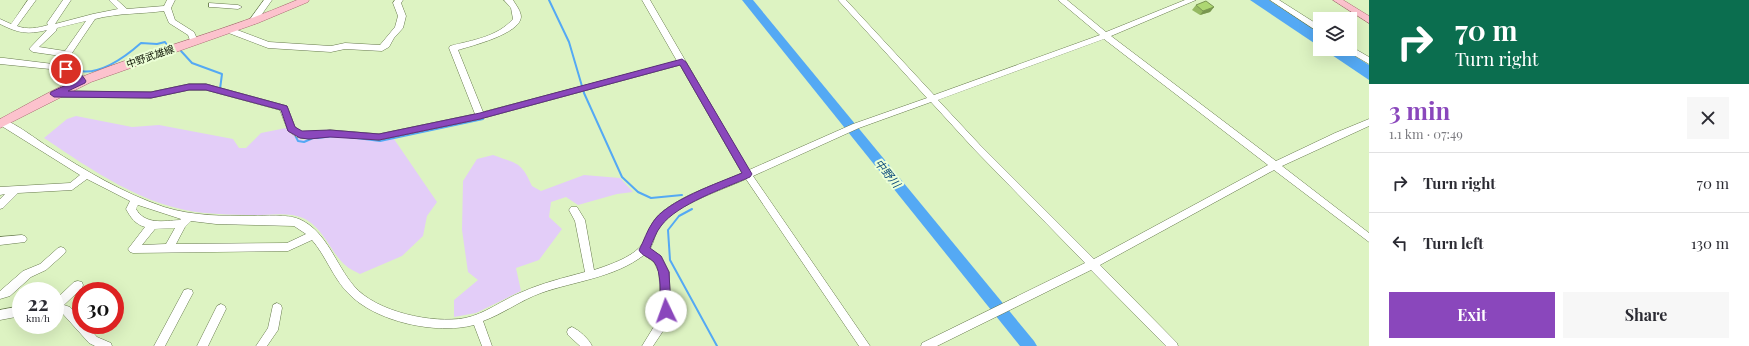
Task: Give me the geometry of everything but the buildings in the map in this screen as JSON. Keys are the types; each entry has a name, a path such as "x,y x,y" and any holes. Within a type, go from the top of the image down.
{"main road":[{"name":"中野武雄線","path":"1,123 54,94 82,81 252,22 305,0"},
{"path":"1338,0 1369,20"}],"street":[{"path":"12,28 32,0"},
{"path":"67,0 51,23 53,29 33,49 67,54"},
{"path":"113,0 124,11"},
{"path":"170,0 168,8 172,21 191,34 194,41"},
{"path":"252,22 268,0"},
{"path":"229,30 268,45 331,49 345,46 382,48 399,28 402,16 397,3 399,0"},
{"path":"480,116 453,48 482,41 508,29 516,19 516,12 512,3 508,0"},
{"path":"646,0 747,174 865,346"},
{"path":"842,0 931,98 1092,265 1173,346"},
{"path":"1062,0 1106,36 1369,238"},
{"path":"1,123 87,174 135,200 159,209 189,217 220,220 296,222 306,226 315,234 351,290 372,306 392,314 428,324 457,324 477,319 526,294 547,286 621,265 644,250 657,224 669,211 683,203 846,130 1106,36 1192,0"},
{"path":"1274,0 1313,25"},
{"path":"212,5 225,3 238,7"},
{"path":"0,21 12,28 23,31 34,31 93,16 124,11 145,11 168,8"},
{"path":"56,66 67,54 93,16"},
{"path":"1357,54 1369,62"},
{"path":"0,61 36,66 56,66 76,73 82,81"},
{"path":"54,94 151,95 189,87 206,87 281,108 291,129 300,134 309,136 330,134 379,137 480,116 682,62"},
{"path":"926,346 1092,265 1276,166 1349,130 1369,122"},
{"path":"0,191 72,186 87,174"},
{"path":"0,205 16,190"},
{"path":"135,200 131,209 134,217 142,223 152,226 182,224"},
{"path":"574,210 580,220 590,274"},
{"path":"169,248 182,224 189,217"},
{"path":"152,226 133,249 288,247 315,234"},
{"path":"0,241 22,239"},
{"path":"644,250 658,259 664,272 666,311 663,322 647,346"},
{"path":"0,295 6,293 27,274 42,267 61,251"},
{"path":"64,298 72,290"},
{"path":"159,346 188,293"},
{"path":"261,346 273,330 277,308"},
{"path":"64,309 90,343 107,346"},
{"path":"202,346 221,309"},
{"path":"0,315 12,313"},
{"path":"477,319 487,346"},
{"path":"572,332 587,346"}],"shaded area":[{"path":"76,116 132,127 159,125 233,139 239,148 246,148 261,133 286,128 302,140 325,135 394,139 437,202 427,216 423,236 402,256 360,274 345,265 316,227 303,218 276,214 256,215 204,213 182,209 160,203 140,195 100,174 44,138 67,119"},
{"path":"493,155 517,164 525,172 532,186 541,191 584,175 620,178 633,192 617,194 578,205 566,197 551,202 549,217 562,229 539,260 516,268 521,291 476,313 454,317 454,300 478,280 468,272 462,230 463,181 477,159"}],"water":[{"path":"1250,0 1269,0 1313,28 1313,42"},
{"path":"1333,56 1355,56 1369,65 1369,80"}],"waterway":[{"path":"549,0 569,42 584,93 622,177 638,192 651,198 682,195"},
{"name":"中野川","path":"747,0 1029,346"},
{"path":"72,69 81,71 100,69 126,55 141,43 157,44 165,42 167,45"},
{"path":"181,51 192,63 222,74 220,89"},
{"path":"349,137 380,141 483,119"},
{"path":"295,135 298,141 304,142 313,138"},
{"path":"317,138 334,136"},
{"path":"692,209 679,216 668,230 670,260 717,346"}],"route":[{"path":"66,69 76,73 82,81 54,94 151,95 189,87 206,87 284,108 291,129 300,134 309,136 330,134 379,137 480,116 682,62 747,174 683,203 669,211 657,224 644,250 658,259 664,272 666,311"}]}
